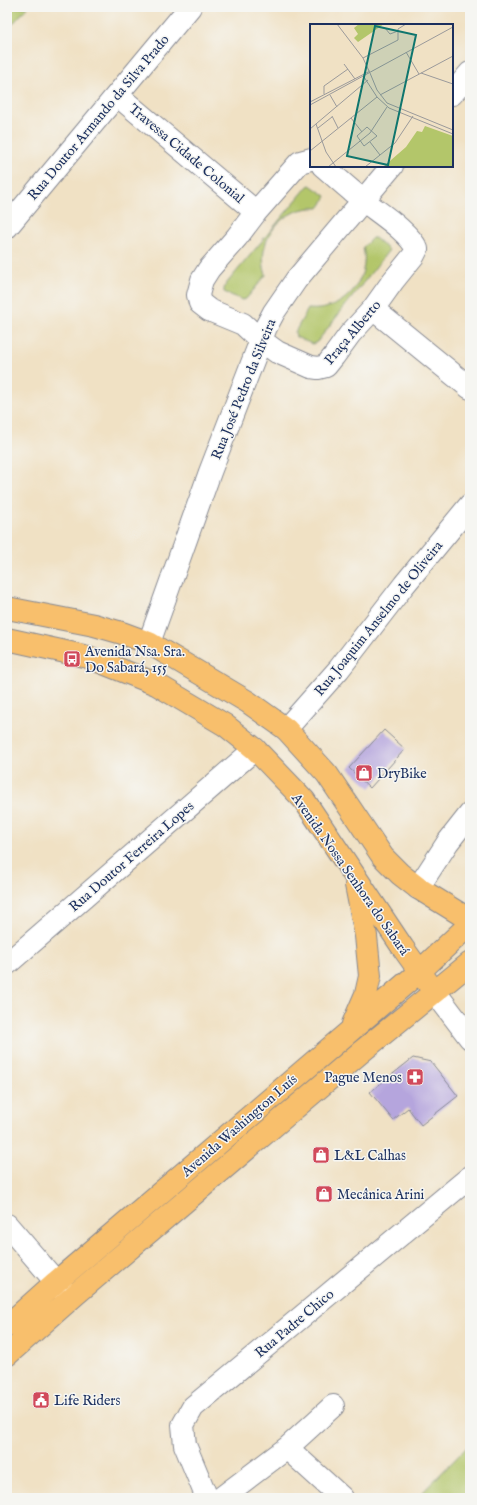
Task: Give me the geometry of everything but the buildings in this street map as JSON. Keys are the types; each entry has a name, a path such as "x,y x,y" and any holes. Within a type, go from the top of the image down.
{"main road":[{"path":"7,608 122,632 149,643 248,702 286,729 327,774 383,857 400,874 418,888 470,920"},
{"name":"Avenida Nossa Senhora do Sabará","path":"7,639 88,657 156,684 224,725 255,749 304,800 419,972 435,992"},
{"path":"350,1030 366,994 370,976 366,936 353,874"},
{"name":"Avenida Washington Luís","path":"7,1326 56,1282 419,972 470,924"},
{"name":"Avenida Washington Luís","path":"7,1355 355,1057 470,963"}],"street":[{"name":"Rua Doutor Armando da Silva Prado","path":"7,227 190,7"},
{"path":"453,93 470,73"},
{"name":"Travessa Cidade Colonial","path":"117,94 256,212"},
{"name":"Praça Alberto","path":"310,159 300,162 256,212 237,237 209,269 202,280 198,295 200,303 209,310 243,324 276,352 311,367 318,368 326,366 350,334 373,309 417,249 414,243 384,216 324,167"},
{"name":"Rua José Pedro da Silveira","path":"149,643 210,472 266,327 284,297 391,167"},
{"path":"373,309 470,388"},
{"name":"Rua Joaquim Anselmo de Oliveira","path":"286,729 338,669 404,585 470,505"},
{"name":"Rua Doutor Ferreira Lopes","path":"7,964 255,749"},
{"path":"418,888 448,842 470,814"},
{"path":"435,992 470,1038"},
{"name":"Rua Padre Chico","path":"207,1498 185,1444 183,1425 193,1407 470,1177"},
{"path":"7,1225 71,1299"},
{"path":"221,1498 287,1448 333,1406"},
{"path":"287,1448 342,1498"}],"green space":[{"path":"7,7 28,7 7,30"},
{"path":"310,185 326,196 319,208 294,212 274,227 264,249 263,262 266,275 246,299 242,300 224,292 226,284 308,186"},
{"path":"372,238 375,238 389,250 317,342 312,344 296,337 295,332 308,309 321,309 332,306 343,300 352,292 363,271 363,247"},
{"path":"470,1444 470,1498 417,1498"}],"place":[{"name":"Avenida Nsa. Sra. Do Sabará, 155","path":"72,659"},
{"name":"DryBike","path":"364,773"},
{"name":"Pague Menos","path":"415,1077"},
{"name":"L&L Calhas","path":"321,1155"},
{"name":"Mecânica Arini","path":"324,1194"},
{"name":"Life Riders","path":"41,1400"}]}
